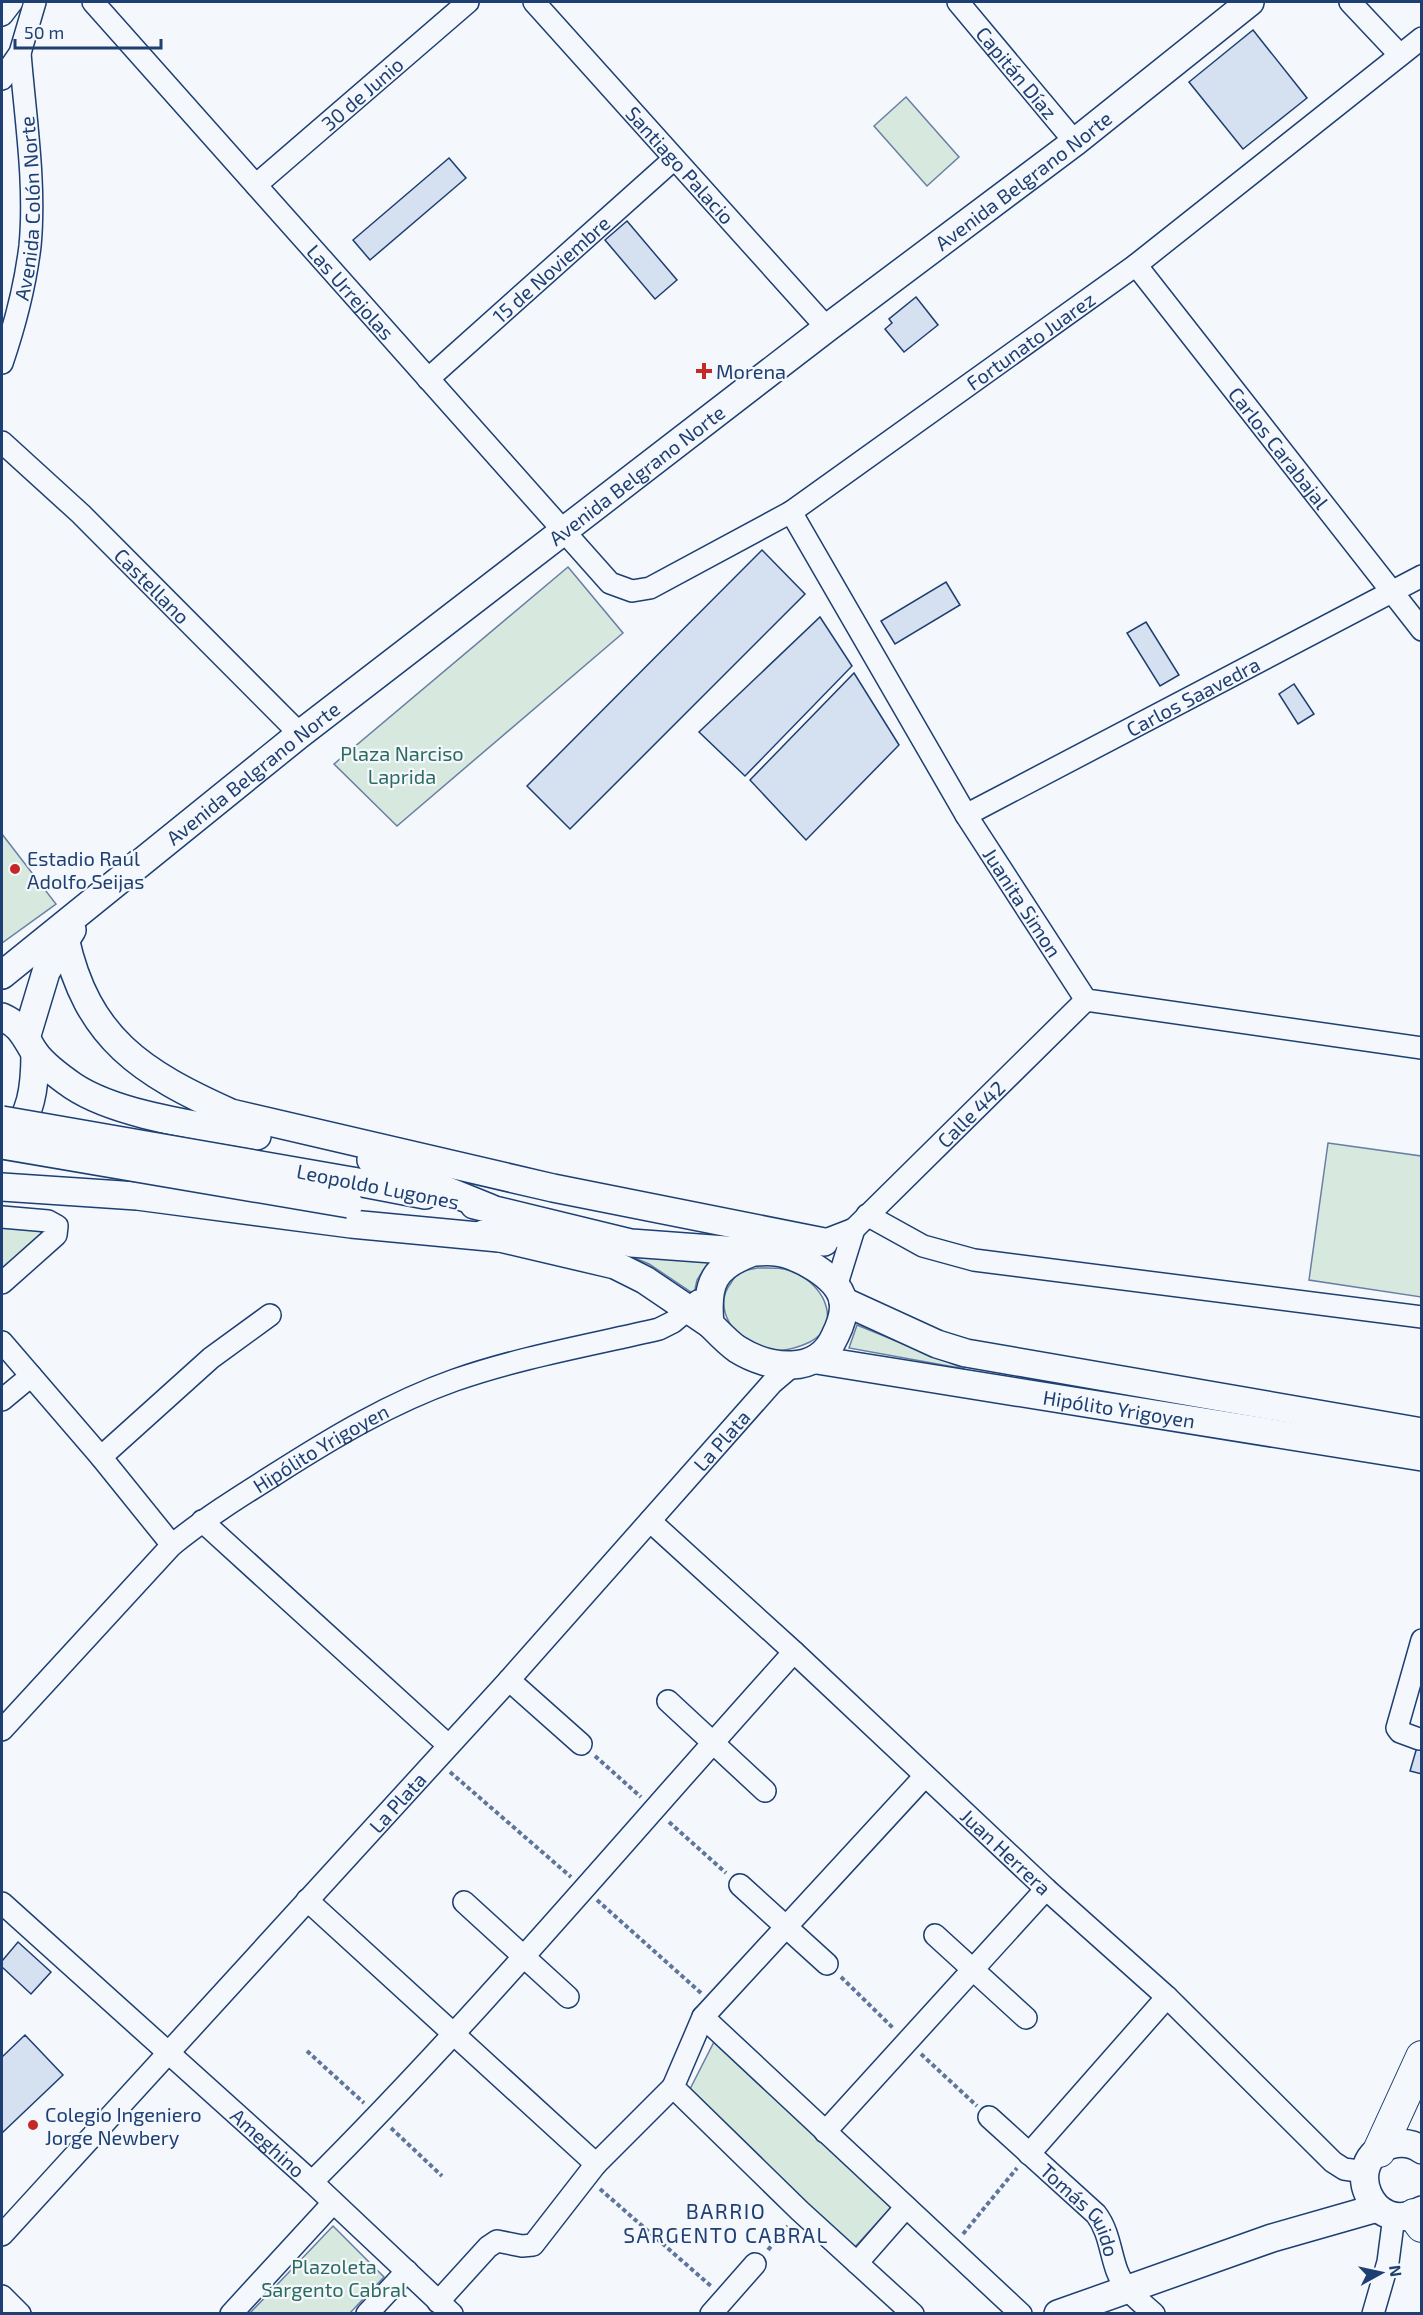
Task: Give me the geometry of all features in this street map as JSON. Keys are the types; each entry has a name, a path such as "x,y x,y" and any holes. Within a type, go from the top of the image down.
{"highway":[{"path":"1392,2198 1422,2057"}],"main road":[{"name":"Avenida Belgrano Norte","path":"2,975 111,884 300,734 827,328 1075,142 1250,2"},
{"name":"Avenida Belgrano Norte","path":"2,1145 16,1132 29,1109 35,1088 31,1044 46,972 65,938 111,884"},
{"path":"65,938 74,971 87,1002 100,1024 124,1052 147,1070 181,1091 255,1120 352,1140 553,1188 824,1242"},
{"path":"2,1017 11,1021 57,1074 94,1098 120,1108 356,1155 490,1208"},
{"name":"Leopoldo Lugones","path":"2,1120 351,1192 499,1238 615,1265 645,1280 699,1317"},
{"path":"180,1120 255,1120"},
{"name":"Leopoldo Lugones","path":"2,1145 351,1192 490,1208 631,1243 764,1252"},
{"path":"2,1187 137,1196 351,1224 499,1238"},
{"path":"764,1252 807,1263 840,1294 840,1324 833,1342 805,1363 759,1359 737,1348 699,1317 708,1304 711,1286 723,1267 764,1252"},
{"name":"Hipólito Yrigoyen","path":"840,1294 927,1340 966,1353 1422,1432"},
{"name":"Hipólito Yrigoyen","path":"805,1363 1422,1457"},
{"path":"1058,2313 1392,2198 1398,2144 1420,2147"}],"street":[{"path":"2,15 12,2"},
{"path":"2,79 20,53 35,2"},
{"name":"Las Urrejolas","path":"93,2 610,583"},
{"name":"30 de Junio","path":"256,185 468,2"},
{"name":"Santiago Palacio","path":"534,2 827,328"},
{"name":"Capitán Díaz","path":"958,2 1075,142"},
{"path":"1350,2 1399,54"},
{"name":"Fortunato Juarez","path":"610,583 632,591 650,588 790,512 1137,265 1399,54 1422,38"},
{"name":"Avenida Colón Norte","path":"2,363 18,317 30,246 31,180 20,53"},
{"name":"15 de Noviembre","path":"428,379 674,159"},
{"name":"Carlos Carabajal","path":"1137,265 1390,592 1422,630"},
{"name":"Castellano","path":"2,442 81,514 300,734"},
{"name":"Juanita Simon","path":"790,512 966,815 1086,1000"},
{"name":"Carlos Saavedra","path":"966,815 1422,576"},
{"path":"1086,1000 1421,1045"},
{"name":"Calle 442","path":"764,1252 824,1242 861,1222 1086,1000"},
{"path":"2,1217 48,1221 57,1226 56,1235 2,1283"},
{"path":"861,1222 923,1246 974,1260 1422,1317"},
{"name":"Calle 442","path":"840,1294 861,1222"},
{"path":"101,1457 210,1358 270,1315"},
{"name":"Hipólito Yrigoyen","path":"2,1730 172,1545 202,1521 339,1433 388,1408 454,1381 511,1362 659,1329 699,1317"},
{"path":"2,1342 101,1457 172,1545"},
{"name":"La Plata","path":"2,2234 509,1680 772,1383 805,1363"},
{"path":"2,1400 31,1376"},
{"path":"202,1521 448,1745"},
{"name":"Juan Herrera","path":"650,1521 794,1652 1046,1889 1167,1997 1333,2162 1392,2198"},
{"path":"1419,1739 1400,1732 1397,1728 1422,1640"},
{"path":"312,2182 378,2116 453,2034 794,1652"},
{"path":"509,1680 581,1744"},
{"path":"668,1701 765,1791"},
{"path":"445,2308 488,2247 497,2241 522,2246 533,2245 591,2170 674,2087 703,2017 925,1776"},
{"path":"740,1885 827,1964"},
{"path":"825,2132 1046,1889"},
{"path":"307,1900 453,2034 591,2170"},
{"path":"464,1902 568,1996"},
{"name":"Ameghino","path":"2,1903 167,2055 312,2182 445,2308"},
{"path":"935,1935 1026,2018"},
{"path":"1029,2154 1167,1997"},
{"path":"703,2017 1021,2313"},
{"path":"674,2087 800,2211 912,2313"},
{"name":"Tomás Guido","path":"989,2117 1104,2224 1118,2273 1127,2290 1154,2313"},
{"path":"1373,2313 1388,2262 1392,2198"},
{"path":"231,2313 333,2203"},
{"path":"857,2263 906,2207"},
{"path":"718,2306 755,2264"},
{"path":"367,2313 407,2271"},
{"path":"2,2296 20,2313"}],"path":[{"path":"951,2248 1029,2154"},
{"path":"591,2170 718,2306"},
{"path":"755,2264 800,2211"}],"green space":[{"path":"906,97 959,157 927,186 874,126"},
{"name":"Plaza Narciso Laprida","path":"568,567 623,633 397,826 334,764"},
{"name":"Estadio Raúl Adolfo Seijas","path":"2,834 56,904 2,943"},
{"path":"1328,1143 1421,1156 1421,1297 1309,1280"},
{"path":"2,1226 41,1231 42,1237 2,1271"},
{"path":"618,1251 710,1260 697,1280 694,1294 649,1264"},
{"path":"757,1268 789,1270 805,1278 815,1287 822,1297 827,1319 824,1329 816,1338 803,1345 773,1351 753,1345 736,1332 725,1313 726,1293 737,1275"},
{"path":"857,1325 965,1369 849,1348"},
{"path":"716,2038 895,2203 855,2247 688,2093"},
{"name":"Plazoleta Sargento Cabral","path":"333,2226 384,2277 350,2313 250,2313"}],"building":[{"path":"1253,30 1307,98 1243,149 1189,82"},
{"path":"449,158 466,178 370,260 353,240"},
{"path":"627,221 677,280 655,299 605,240"},
{"path":"916,297 938,325 904,352 885,329 892,323 889,319"},
{"path":"762,550 805,594 570,829 527,786"},
{"path":"946,582 960,605 895,644 881,621"},
{"path":"820,617 852,666 745,776 699,732"},
{"path":"1146,622 1179,675 1160,686 1127,633"},
{"path":"854,673 899,745 806,840 750,780"},
{"path":"1294,684 1314,714 1298,724 1279,694"},
{"path":"1422,1730 1422,1774 1410,1771"},
{"path":"18,1942 51,1972 31,1994 2,1967 2,1961"},
{"path":"25,2035 63,2075 2,2133 2,2057"}],"place":[{"name":"Morena","path":"704,371"},
{"name":"Estadio Raúl Adolfo Seijas","path":"15,869"},
{"name":"Colegio Ingeniero Jorge Newbery","path":"33,2125"}],"district":[{"name":"BARRIO SARGENTO CABRAL","path":"726,2222"}]}
